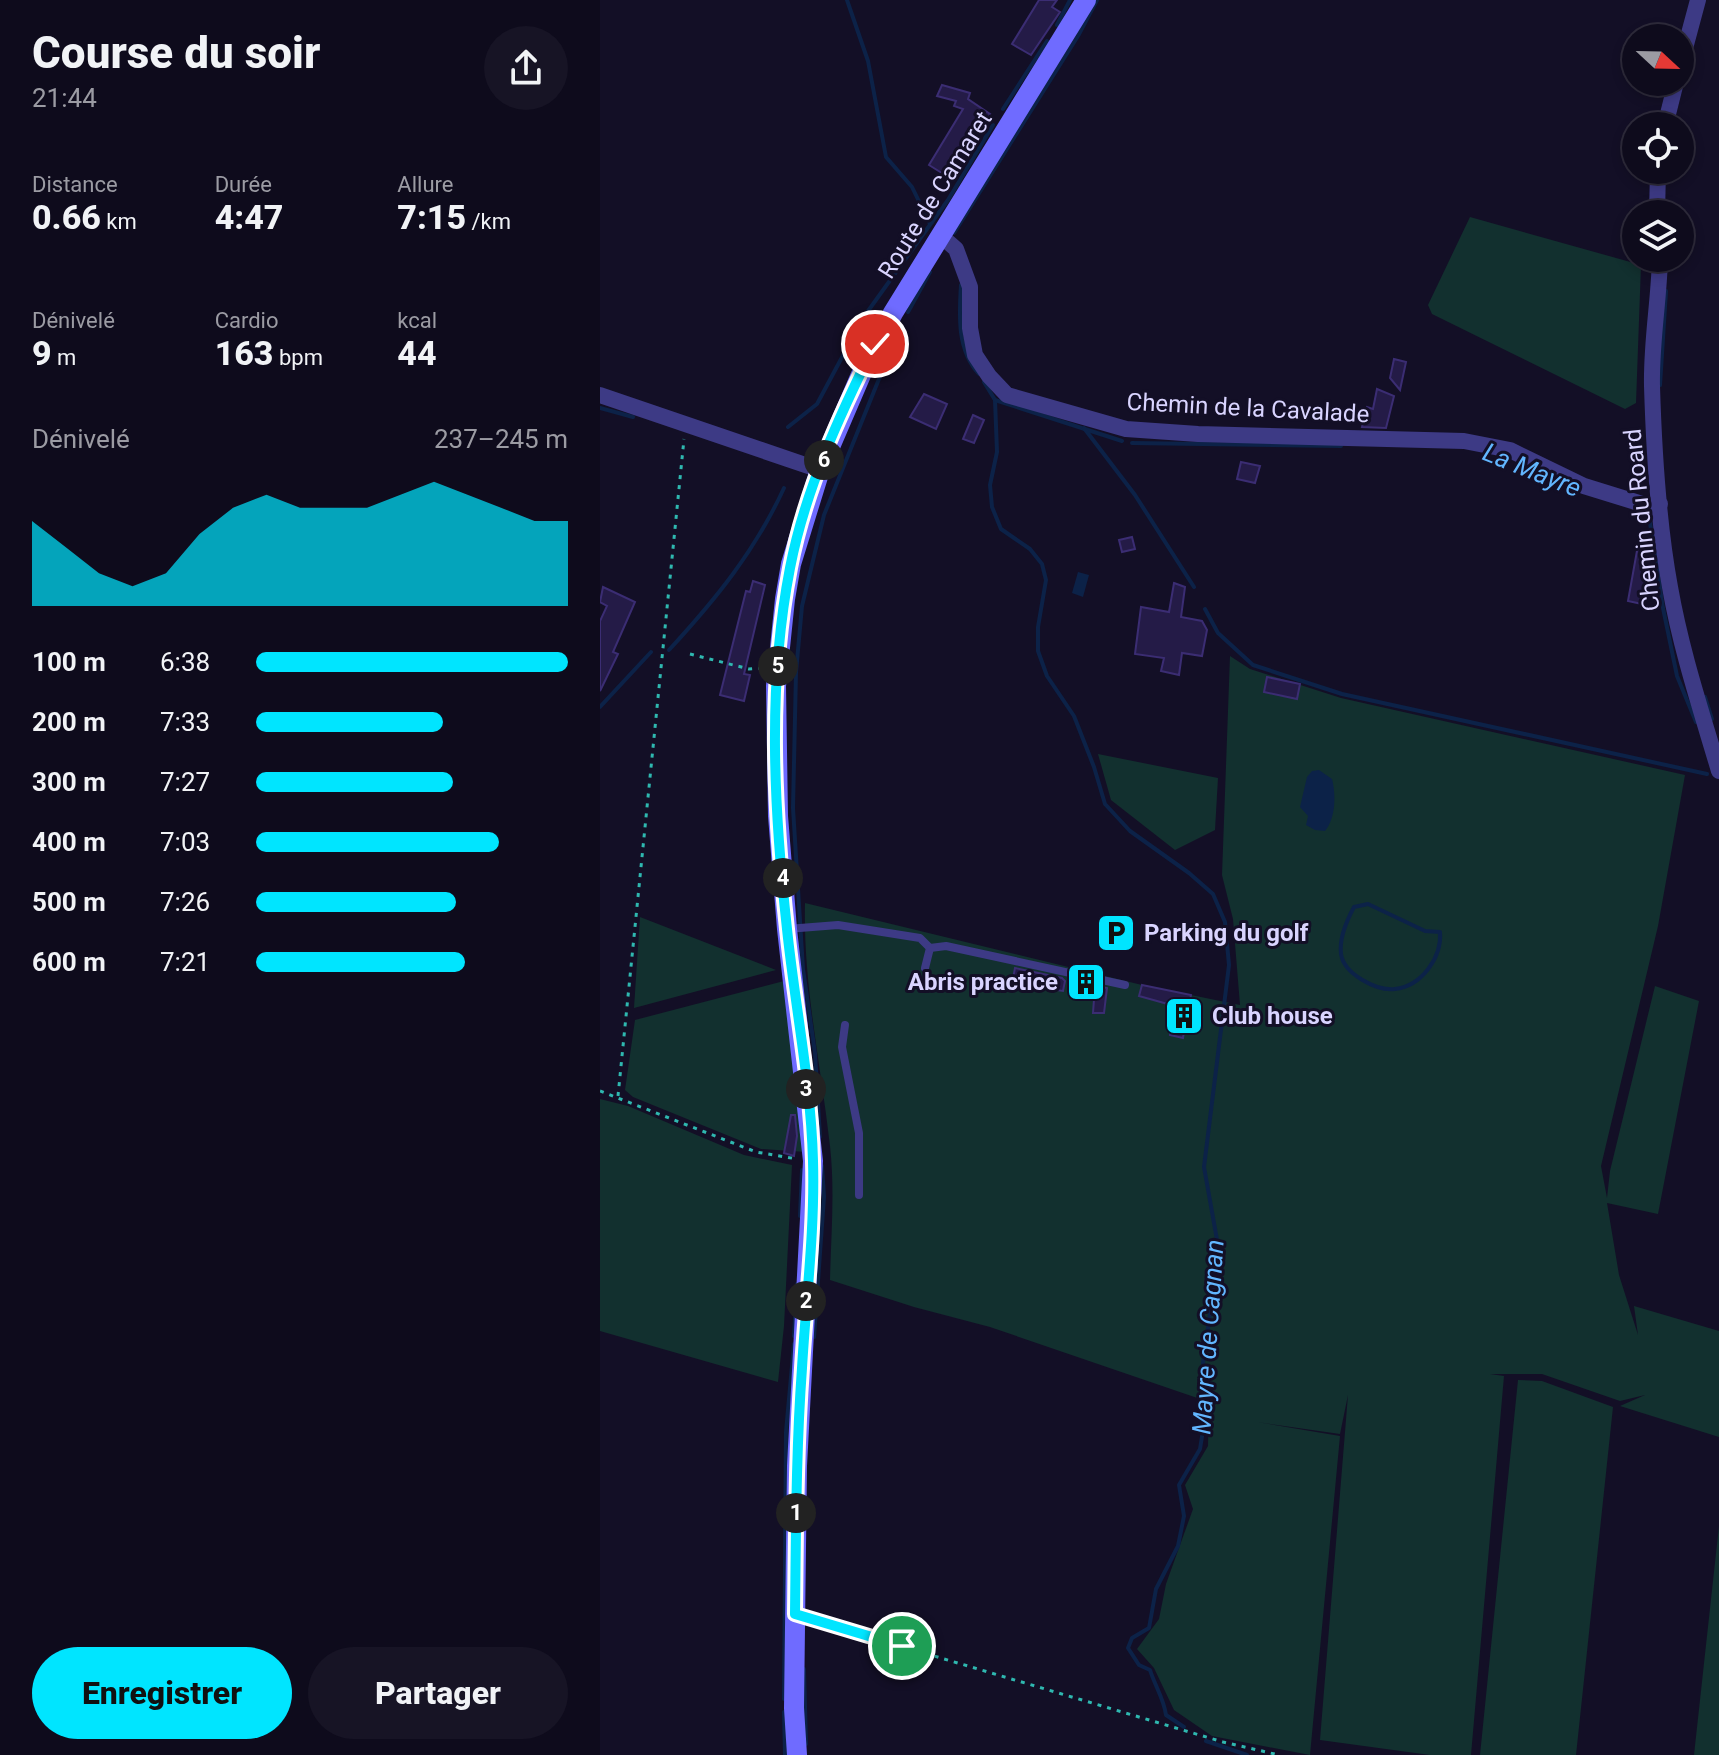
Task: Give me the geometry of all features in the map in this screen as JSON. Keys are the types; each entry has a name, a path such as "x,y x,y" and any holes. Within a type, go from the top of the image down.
{"main road":[{"name":"Route de Camaret","path":"797,1755 797,1466 813,1161 787,929 778,816 775,730 778,666 791,564 820,470 863,370 931,249 1086,0"}],"street":[{"path":"1692,24 1698,0"},
{"name":"Chemin de la Cavalade","path":"931,249 956,249 970,287 970,328 975,355 1007,395 1126,429 1488,444 1510,450 1584,486 1642,504 1660,504"},
{"name":"Chemin du Roard","path":"1659,272 1652,362 1660,504 1673,601 1685,656 1719,771"},
{"path":"600,395 820,470"}],"lane":[{"path":"787,929 838,925 920,938 930,948"},
{"path":"930,948 946,946 1125,985"},
{"path":"925,968 930,948"},
{"path":"845,1025 842,1047 859,1133 859,1195"}],"path":[{"path":"618,1096 686,423"},
{"path":"690,654 749,669 778,666"},
{"path":"600,1091 756,1152 813,1161"},
{"path":"795,1614 1223,1742 1279,1755"}],"green space":[{"path":"1470,217 1622,260 1622,272 1641,272 1636,403 1625,409 1432,314 1428,305"},
{"path":"1230,656 1250,669 1341,698 1685,775 1658,926 1601,1166 1607,1198 1610,1171 1655,986 1699,1001 1658,1214 1607,1203 1619,1275 1638,1335 1634,1306 1719,1331 1719,1437 1620,1406 1645,1395 1620,1401 1542,1374 1490,1374 1504,1376 1471,1755 1430,1755 1320,1740 1348,1395 1340,1434 1257,1422 1340,1436 1310,1755 1212,1736 1174,1710 1154,1668 1137,1649 1159,1619 1166,1584 1193,1509 1185,1485 1208,1446 1209,1402 990,1327 830,1280 831,1163 810,995 805,903 1142,985 1240,1005 1233,919 1222,875"},
{"path":"1098,754 1218,778 1215,830 1175,850 1111,800"},
{"path":"640,917 776,970 634,1008"},
{"path":"784,981 806,1152 761,1149 633,1097 625,1090 635,1020"},
{"path":"600,1099 628,1106 744,1155 792,1165 778,1382 600,1331"},
{"path":"1518,1380 1542,1381 1613,1407 1576,1755 1480,1755"},
{"path":"1719,1526 1719,1755 1694,1755"}],"water":[{"path":"1078,572 1089,575 1083,597 1072,593"},
{"path":"1319,770 1332,779 1334,792 1333,813 1325,831 1306,825 1308,816 1300,807 1307,777 1312,771"}],"building":[{"path":"1039,0 1057,0 1052,7 1060,12 1031,55 1012,44"},
{"path":"942,85 970,93 968,99 990,114 973,137 979,140 953,180 929,165 963,109 954,106 956,101 937,96"},
{"path":"1394,359 1406,362 1400,390 1390,378"},
{"path":"1377,389 1394,396 1386,428 1362,427 1367,407 1373,409"},
{"path":"924,394 947,404 936,429 910,417"},
{"path":"973,415 984,420 974,443 963,439"},
{"path":"1241,462 1260,466 1255,483 1237,479"},
{"path":"1640,534 1651,537 1655,573 1651,596 1644,595 1642,604 1628,601"},
{"path":"1132,537 1135,549 1122,552 1119,540"},
{"path":"753,581 765,585 744,674 750,675 744,701 720,695 746,591 750,592"},
{"path":"1174,583 1185,587 1181,617 1202,621 1207,630 1202,656 1182,653 1179,675 1161,671 1164,658 1135,654 1141,607 1169,612"},
{"path":"603,587 635,602 613,652 618,654 600,691 600,621 607,606 600,602"},
{"path":"1267,677 1300,684 1297,699 1264,692"},
{"path":"1015,968 1062,978 1065,981 1063,991 1012,984"},
{"path":"1142,985 1191,995 1187,1014 1202,1018 1198,1030 1185,1026 1183,1038 1170,1035 1175,1006 1139,996"},
{"path":"1095,986 1107,988 1104,1013 1093,1013"},
{"path":"791,1115 795,1115 797,1136 794,1156 784,1153"}],"waterway":[{"path":"847,0 868,61 886,157 912,187 930,224"},
{"name":"Mayre de Cagnan","path":"1057,25 1070,0"},
{"path":"954,233 1078,36 1097,0"},
{"name":"Mayre de Cagnan","path":"1003,109 1047,41"},
{"name":"Mayre de Cagnan","path":"932,222 993,125"},
{"path":"788,427 817,404 863,318 932,222"},
{"path":"908,312 930,272"},
{"name":"Mayre de Cagnan","path":"961,285 963,343 979,374"},
{"path":"1660,385 1666,291"},
{"path":"820,1137 815,1053 803,969 793,808 796,672 802,606 824,515 900,327"},
{"name":"Mayre de Cagnan","path":"984,382 995,400 997,452 990,485 992,507 1001,529 1030,549 1042,564 1046,580 1038,627 1038,651 1047,676 1074,716 1105,804 1130,831 1213,894 1225,922 1229,965 1204,1167 1219,1251 1203,1363 1206,1412 1200,1449 1179,1485 1184,1516 1178,1546 1156,1589 1149,1628 1132,1638 1128,1648 1139,1665 1150,1670 1166,1715 1184,1727"},
{"name":"La Mayre","path":"995,400 1122,441"},
{"path":"600,408 633,417"},
{"path":"1084,428 1135,495 1194,587"},
{"name":"La Mayre","path":"1132,443 1341,446"},
{"path":"669,650 733,574 784,488"},
{"name":"La Mayre","path":"1640,510 1649,516 1677,676 1696,722"},
{"path":"1205,609 1218,633 1253,665 1342,694 1707,774"},
{"path":"600,707 651,652"},
{"path":"1705,697 1712,719"},
{"path":"1368,904 1425,931 1440,932 1434,960 1422,976 1405,987 1387,989 1370,984 1354,974 1343,961 1341,942 1349,918 1354,907 1368,904"},
{"path":"814,1337 824,1197 822,1166"},
{"path":"800,1216 802,1170"},
{"path":"794,1336 797,1284"},
{"path":"784,1699 786,1432 794,1344"},
{"path":"804,1669 806,1744"},
{"path":"784,1712 785,1755"},
{"name":"Mayre de Cagnan","path":"1206,1741 1247,1755"}],"place":[{"name":"Parking du golf","path":"1116,933"},
{"name":"Abris practice","path":"1086,982"},
{"name":"Club house","path":"1184,1016"}],"route":[{"path":"875,344 820,470 791,564 780,640 775,730 787,929 813,1161 797,1466 795,1614 902,1646"}]}
